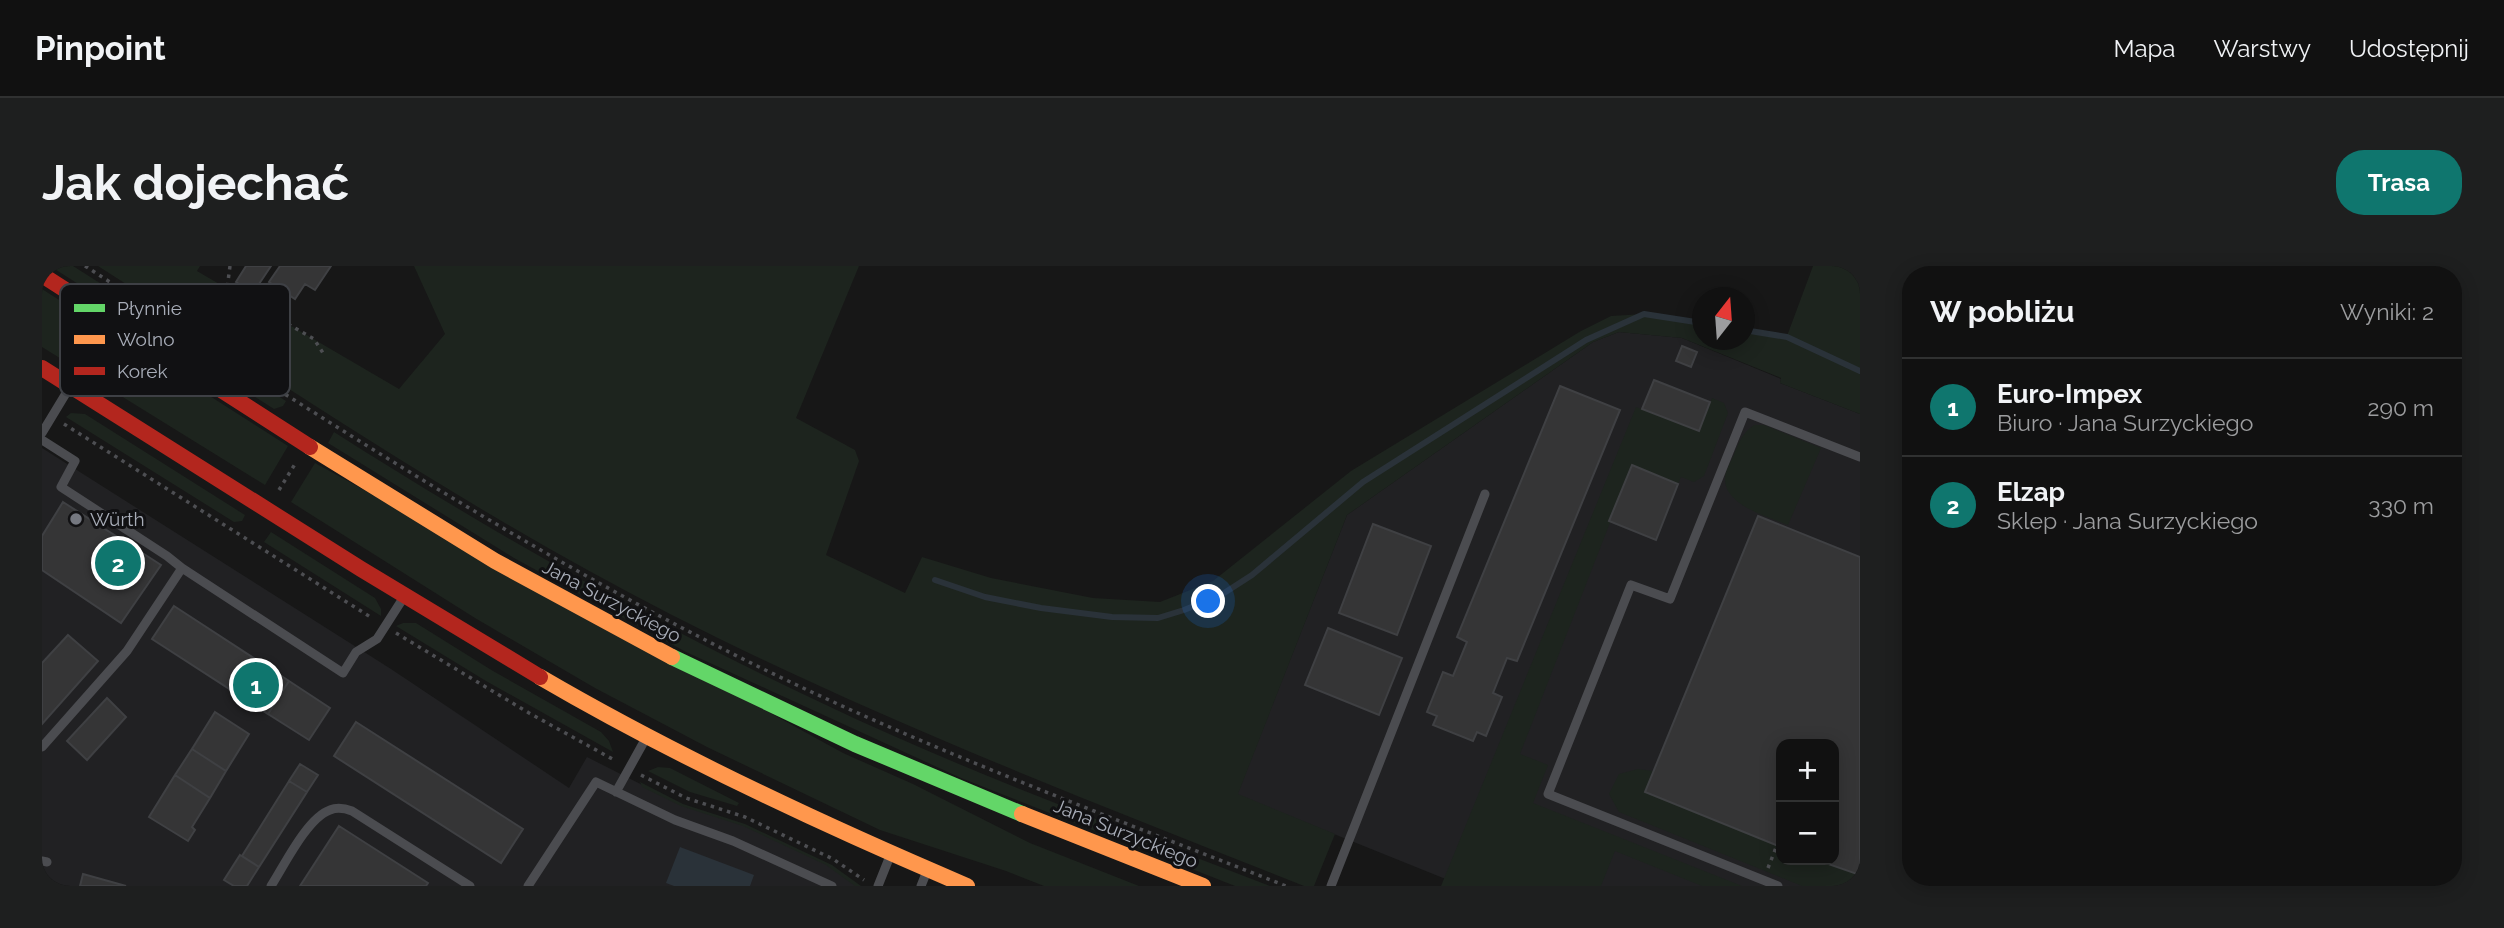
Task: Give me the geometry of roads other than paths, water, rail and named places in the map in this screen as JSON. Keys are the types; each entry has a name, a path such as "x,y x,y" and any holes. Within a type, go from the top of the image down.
{"main road":[{"name":"Jana Surzyckiego","path":"42,275 60,286"},
{"path":"42,368 60,379"},
{"path":"88,396 514,663 646,736 778,802 967,886"},
{"name":"Jana Surzyckiego","path":"233,396 463,542 649,646 892,762 1203,886"}],"lane":[{"path":"42,433 64,396"},
{"path":"1778,886 1548,794 1631,585 1670,599 1745,412 1860,457"},
{"path":"42,440 75,461 61,487 343,673 356,652 377,639 405,596"},
{"path":"1332,883 1485,494"},
{"path":"42,747 127,651 182,568"},
{"path":"616,792 646,736"},
{"path":"528,886 596,782 675,821 733,841 832,886"},
{"path":"271,886 311,824 321,814 342,808 352,811 470,886"},
{"path":"878,886 890,854"},
{"path":"921,886 928,870"}],"waterway":[{"path":"935,580 985,597 1041,608 1112,617 1158,618 1184,610 1221,595 1252,575 1363,482 1586,340 1644,314 1692,321"},
{"path":"1755,332 1787,337 1860,371"}],"place":[{"name":"Würth","path":"76,519"},
{"name":"Elzap","path":"118,563"},
{"name":"Euro-Impex","path":"256,685"}]}
